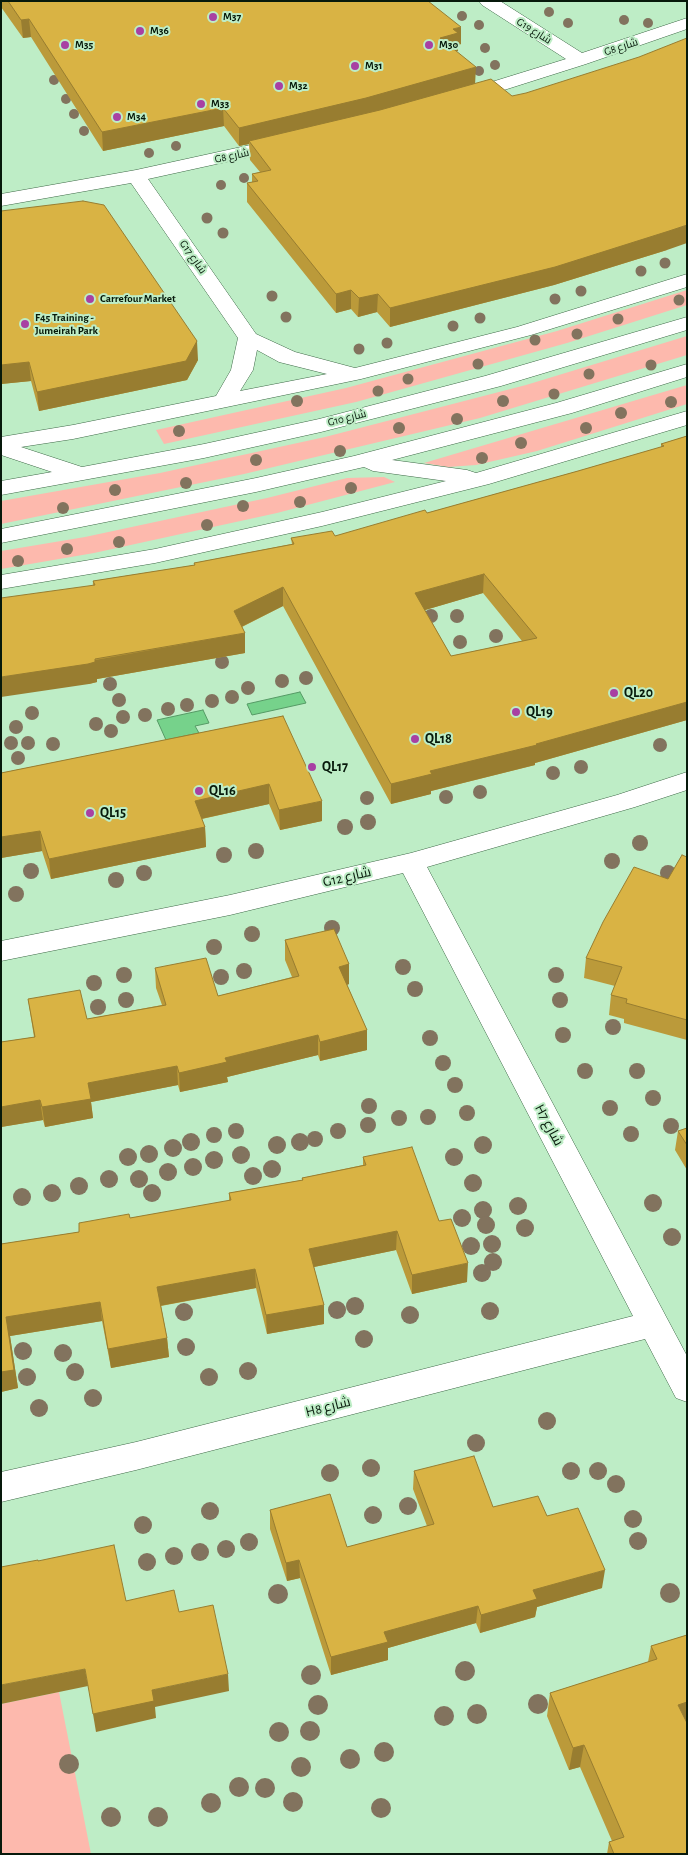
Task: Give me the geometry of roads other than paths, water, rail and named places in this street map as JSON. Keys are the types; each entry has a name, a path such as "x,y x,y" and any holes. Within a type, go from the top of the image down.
{"street":[{"name":"G19 شارع","path":"488,1 580,60"},
{"name":"G8 شارع","path":"444,102 580,60 687,23"},
{"name":"G8 شارع","path":"1,200 136,176 305,138"},
{"name":"G17 شارع","path":"136,176 249,338 287,358 327,368 360,372"},
{"path":"1,446 223,402 360,372 524,331 687,280"},
{"name":"G10 شارع","path":"1,488 204,451 321,425 493,381 687,323"},
{"path":"223,402 242,370 249,338"},
{"path":"1,536 246,487 357,462 564,408 687,370"},
{"path":"1,582 155,556 322,519 481,478 687,418"},
{"path":"1,446 83,474"},
{"path":"357,462 481,478"},
{"name":"G12 شارع","path":"1,950 230,905 411,862 687,781"},
{"name":"H7 شارع","path":"411,862 687,1388"},
{"name":"H8 شارع","path":"1,1488 145,1454 654,1324"}],"place":[{"name":"M37","path":"213,17"},
{"name":"M36","path":"140,31"},
{"name":"M35","path":"65,45"},
{"name":"M30","path":"429,45"},
{"name":"M31","path":"355,66"},
{"name":"M32","path":"279,86"},
{"name":"M33","path":"201,104"},
{"name":"M34","path":"117,117"},
{"name":"Carrefour Market","path":"90,299"},
{"name":"F45 Training - Jumeirah Park","path":"25,324"},
{"name":"QL20","path":"614,693"},
{"name":"QL19","path":"516,712"},
{"name":"QL18","path":"415,739"},
{"name":"QL17","path":"312,767"},
{"name":"QL16","path":"199,791"},
{"name":"QL15","path":"90,813"}]}
